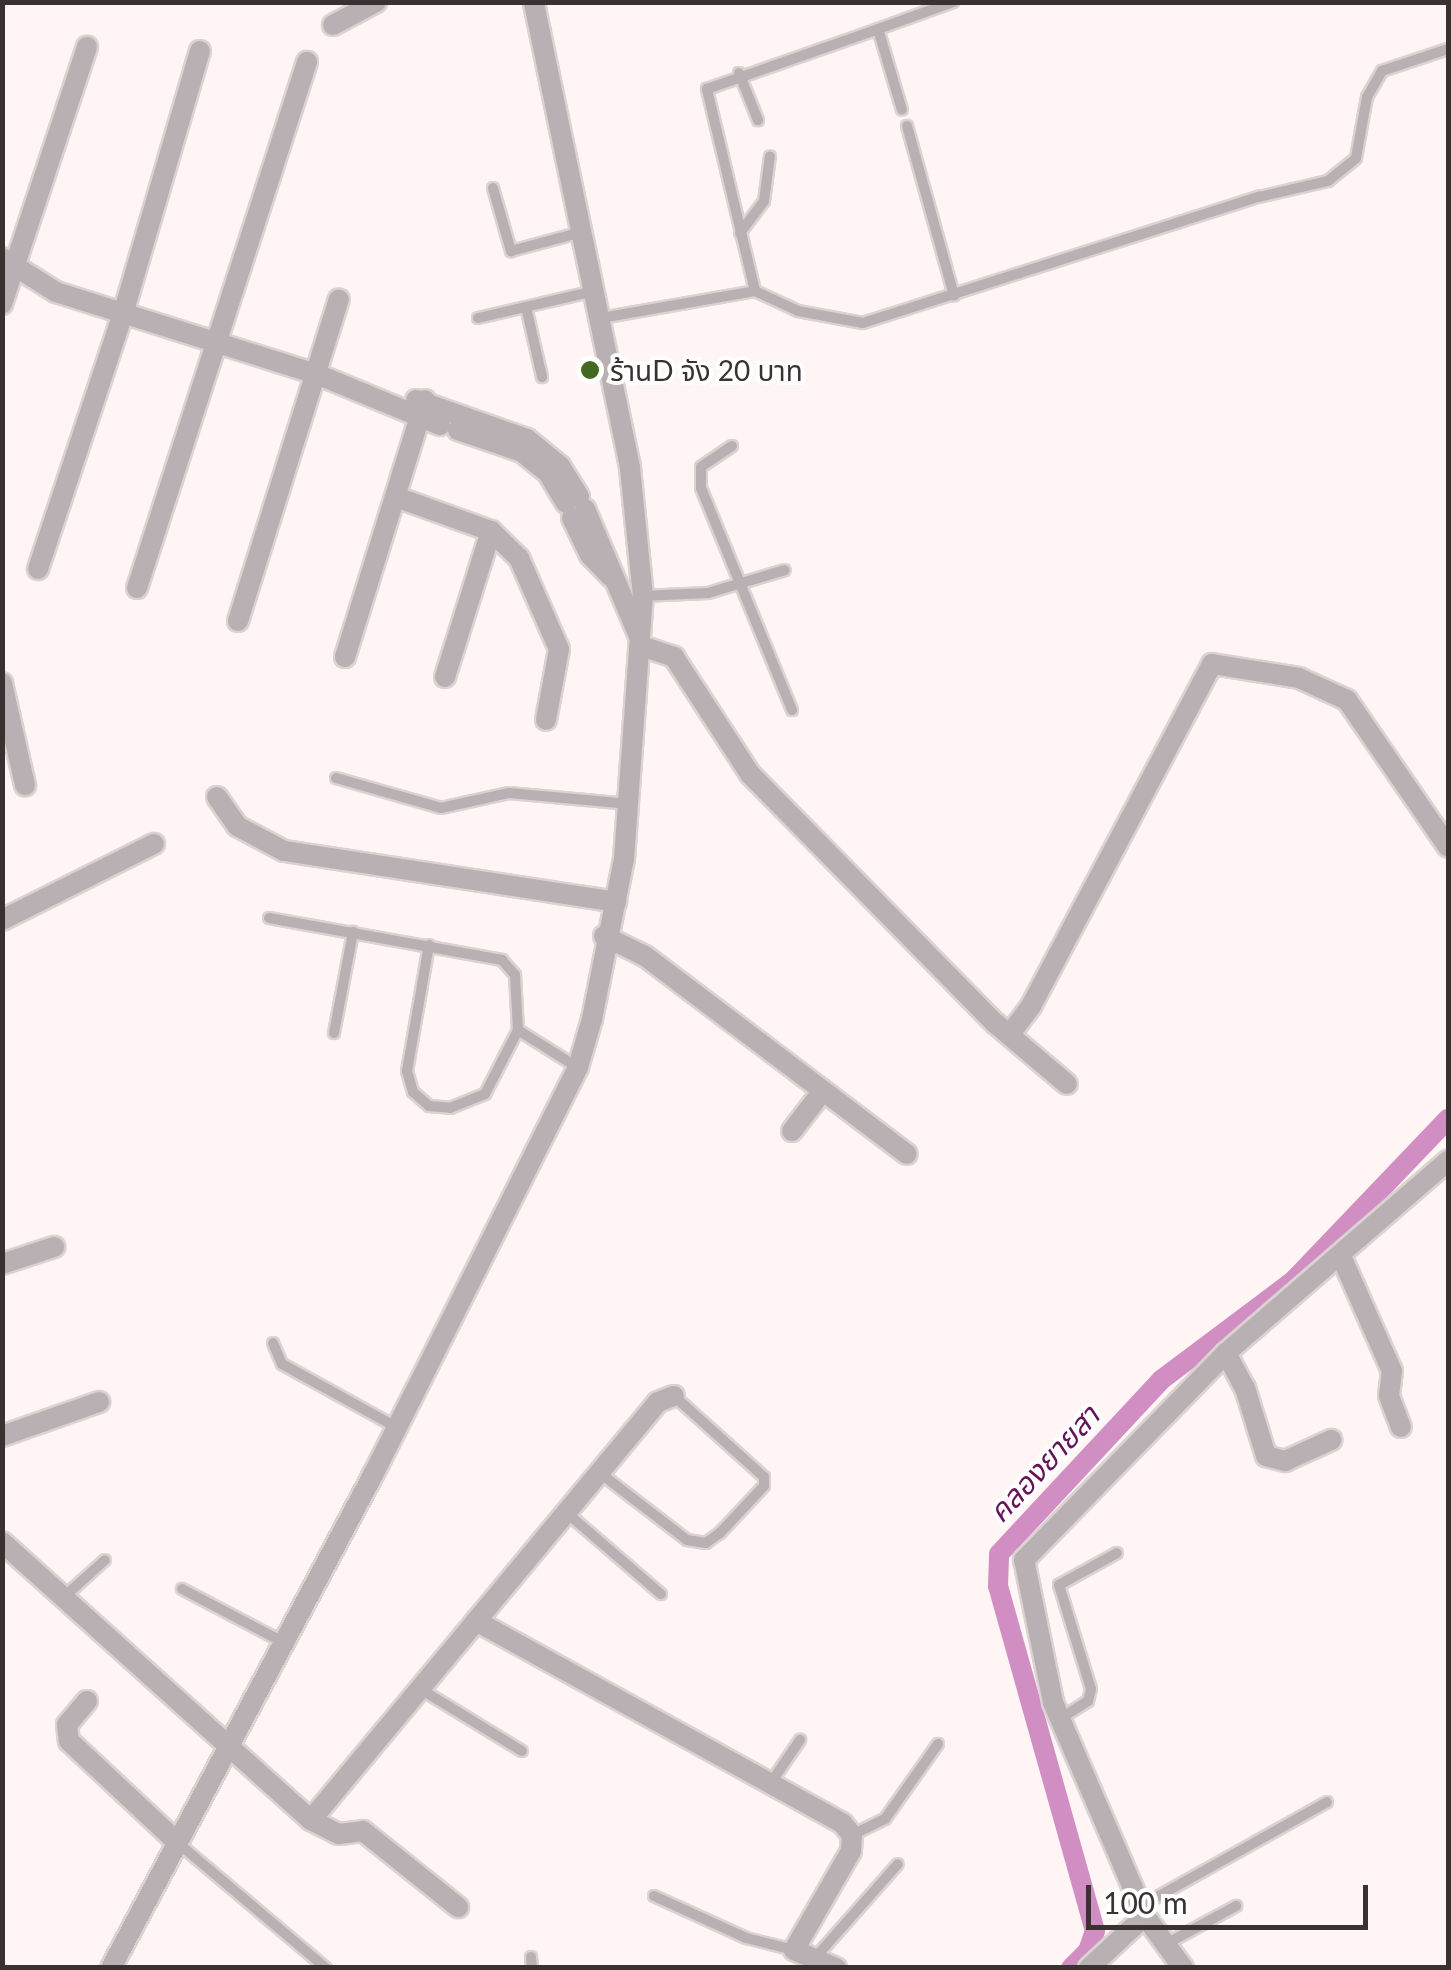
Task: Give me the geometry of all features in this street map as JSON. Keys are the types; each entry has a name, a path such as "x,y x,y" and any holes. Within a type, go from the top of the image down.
{"street":[{"path":"333,25 376,2"},
{"path":"111,1968 397,1428 578,1067 604,936 616,902 630,804 643,596 630,467 534,2"},
{"path":"2,304 9,265 87,47"},
{"path":"38,570 123,314 200,51"},
{"path":"138,588 307,62"},
{"path":"9,265 123,314 423,408 525,446 576,507 642,643 674,657 750,774 1010,1034 1067,1084"},
{"path":"238,621 319,374 339,299"},
{"path":"423,408 449,428 525,446"},
{"path":"345,657 423,408"},
{"path":"396,497 491,531 519,558 554,628 559,670 546,720"},
{"path":"444,677 491,531"},
{"path":"1010,1034 1212,664 1300,678 1346,700 1448,847"},
{"path":"2,683 25,785"},
{"path":"217,796 237,826 284,851 616,902"},
{"path":"2,920 154,844"},
{"path":"604,936 645,956 907,1154"},
{"path":"792,1130 822,1092"},
{"path":"1183,1968 1142,1911 1060,1719 1024,1560 1226,1353 1448,1161"},
{"path":"2,1264 54,1247"},
{"path":"1341,1256 1392,1372 1389,1396 1401,1428"},
{"path":"1226,1353 1245,1388 1266,1456 1285,1461 1332,1440"},
{"path":"311,1820 658,1402 674,1396"},
{"path":"2,1436 99,1402"},
{"path":"2,1542 228,1751 311,1820 339,1834 362,1831 458,1907"},
{"path":"476,1620 772,1781 852,1835 851,1852 794,1950 836,1968"},
{"path":"87,1701 67,1725 69,1741 178,1843"},
{"path":"1089,1968 1142,1911"}],"lane":[{"path":"755,291 705,97 710,87 953,2"},
{"path":"878,29 902,110"},
{"path":"601,318 755,291 798,311 852,324 1339,176 1356,158 1367,96 1382,71 1448,49"},
{"path":"739,74 758,120"},
{"path":"907,126 954,296"},
{"path":"740,233 764,202 770,156"},
{"path":"493,188 511,251 583,232"},
{"path":"478,318 596,291"},
{"path":"526,308 542,376"},
{"path":"732,446 706,462 699,475 792,710"},
{"path":"643,596 740,586 785,570"},
{"path":"336,778 441,808 509,792 630,804"},
{"path":"269,918 428,946 512,968 518,1030 485,1094 450,1108 429,1106 413,1092 407,1071 428,946"},
{"path":"334,1032 353,932"},
{"path":"518,1030 578,1067"},
{"path":"273,1344 282,1364 397,1428"},
{"path":"600,1473 687,1540 706,1543 720,1533 764,1486 764,1477 674,1396"},
{"path":"567,1513 662,1594"},
{"path":"1060,1719 1088,1701 1092,1689 1058,1585 1118,1553"},
{"path":"64,1597 105,1560"},
{"path":"182,1589 285,1644"},
{"path":"422,1690 522,1751"},
{"path":"772,1781 800,1740"},
{"path":"852,1835 894,1809 938,1744"},
{"path":"1142,1911 1327,1802"},
{"path":"178,1843 326,1968"},
{"path":"816,1958 898,1864"},
{"path":"654,1896 746,1938 794,1950"},
{"path":"1165,1944 1236,1906"}],"waterway":[{"name":"คลองยายสา","path":"1071,1968 1088,1951 1095,1931 998,1586 999,1554 1161,1380 1294,1280 1448,1119"}],"place":[{"name":"ร้านD จัง 20 บาท","path":"590,370"}]}
